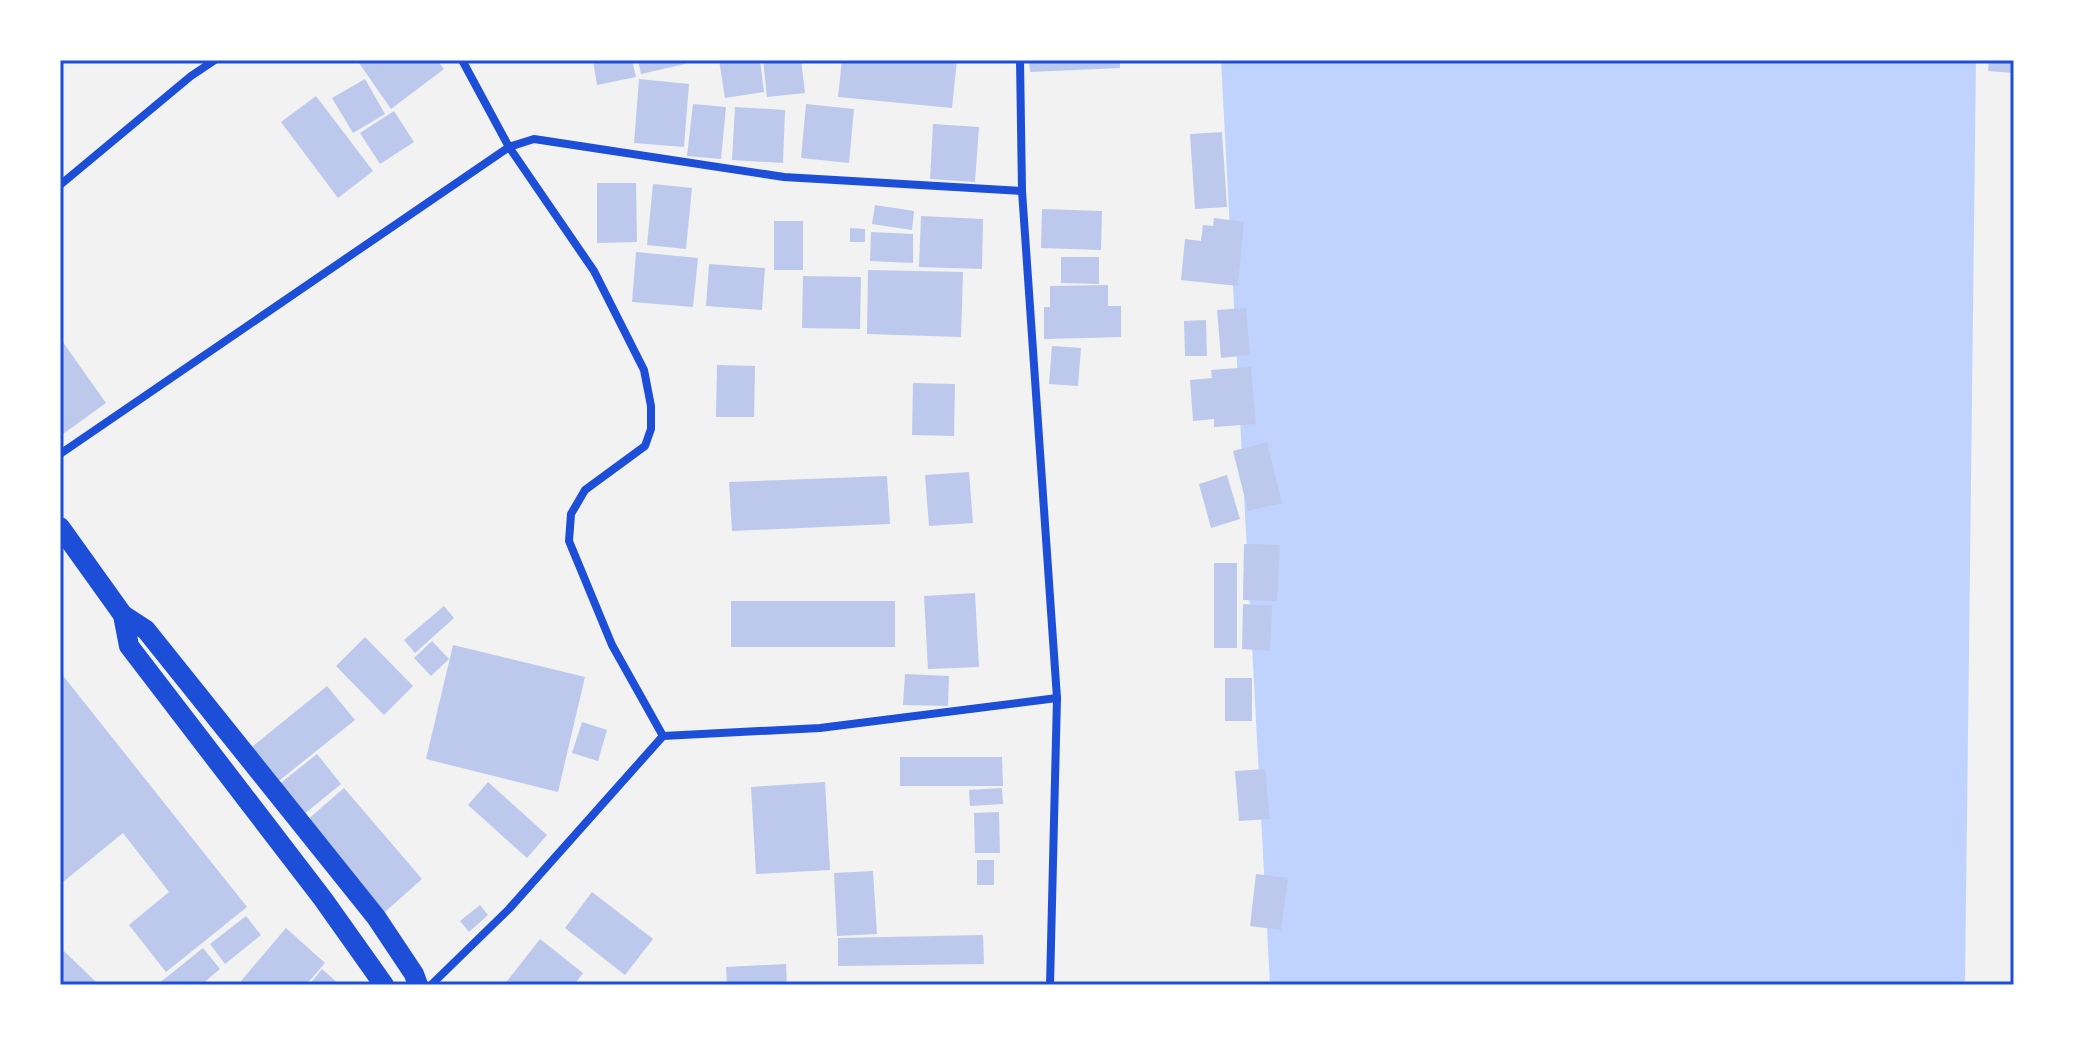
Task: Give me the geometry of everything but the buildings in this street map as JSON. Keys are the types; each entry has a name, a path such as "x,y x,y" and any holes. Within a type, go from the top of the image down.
{"main road":[{"path":"60,527 123,615 146,630 376,917 418,985"},
{"path":"123,615 129,646 323,899 384,985"}],"street":[{"path":"60,185 191,76 215,60"},
{"path":"462,60 509,147 594,271 644,370 651,406 651,429 645,446 585,490 571,514 569,541 612,645 663,736"},
{"path":"1020,60 1022,191 1057,698 1050,985"},
{"path":"60,454 509,147 534,139 784,177 1022,191"},
{"path":"431,985 509,909 663,736 820,728 1057,698"}],"water":[{"path":"1221,60 1976,60 1965,985 1270,985"}]}
